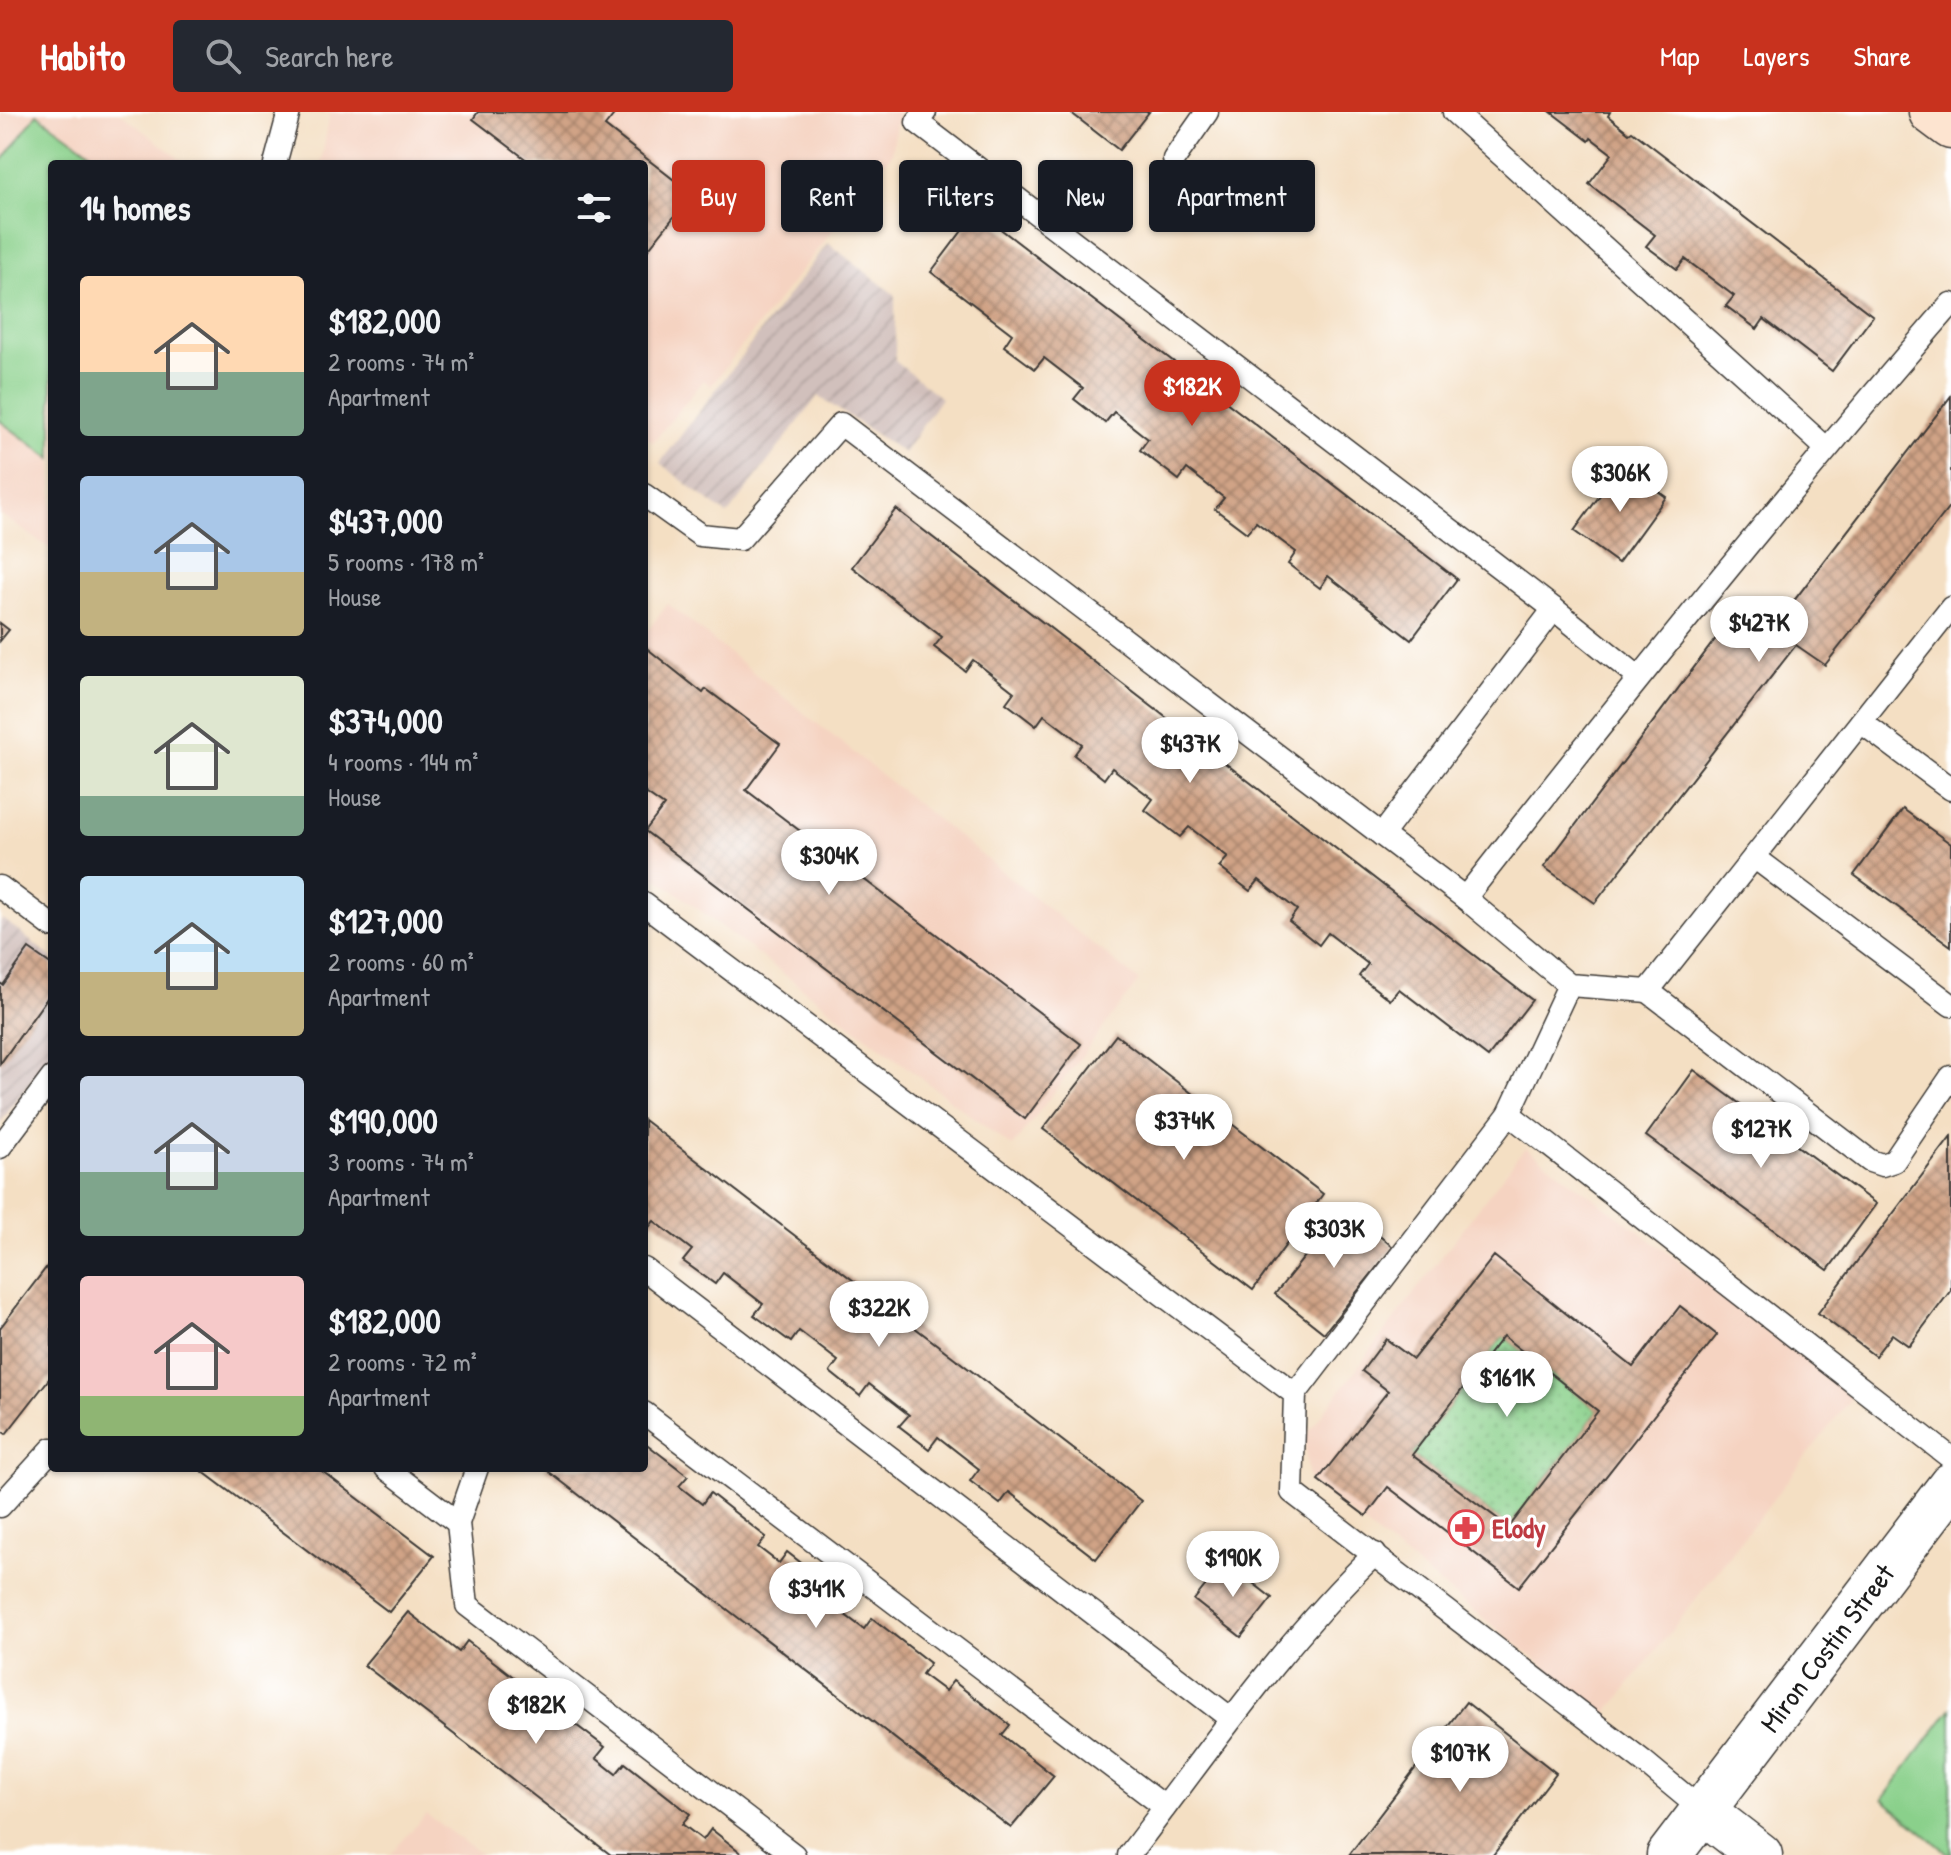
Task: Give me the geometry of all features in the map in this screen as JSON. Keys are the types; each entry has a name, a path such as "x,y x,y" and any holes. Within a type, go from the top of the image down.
{"main road":[{"path":"1931,112 1951,127"}],"street":[{"name":"Miron Costin Street","path":"1669,1855 1951,1485"},
{"path":"1703,1811 1760,1855"}],"lane":[{"path":"276,160 289,112"},
{"path":"925,112 917,122 1554,609 1638,677"},
{"path":"1174,159 1207,112"},
{"path":"1454,112 1826,448"},
{"path":"1465,898 1638,677 1826,448 1951,304"},
{"path":"648,498 700,535 740,539 841,424 1465,898 1569,985 1648,991 1870,1161 1882,1165 1894,1161 1951,1077"},
{"path":"1648,991 1951,608"},
{"path":"1382,835 1554,609"},
{"path":"1861,722 1951,789"},
{"path":"1754,857 1951,1005"},
{"path":"0,887 48,923"},
{"path":"648,907 1295,1394"},
{"path":"1569,985 1509,1114 1295,1394 1292,1492 1644,1762 1703,1811"},
{"path":"0,1147 48,1083"},
{"path":"1509,1114 1951,1458"},
{"path":"648,1272 1230,1718"},
{"path":"648,1416 1165,1807"},
{"path":"0,1506 48,1453"},
{"path":"391,1472 458,1523"},
{"path":"476,1472 458,1523 467,1605 794,1855"},
{"path":"1129,1855 1230,1718 1328,1598 1375,1554"}],"shaded area":[{"path":"0,112 119,112 181,160 48,160 48,547 0,514"},
{"path":"330,112 898,112 892,154 883,166 883,160 781,160 781,232 831,232 711,386 704,380 653,442 648,438 648,160 322,160"},
{"path":"828,243 895,295 895,361 941,398 904,453 818,396 727,515 660,463"},
{"path":"668,604 1139,981 1012,1147 648,871 648,630"},
{"path":"3,919 48,955 48,1057 0,1123 0,922"},
{"path":"1525,1147 1856,1392 1606,1715 1309,1481 1304,1438"},
{"path":"426,1814 482,1855 390,1855"}],"green space":[{"path":"37,114 100,160 48,160 48,456 0,421 0,164"},
{"path":"1503,1336 1598,1411 1509,1527 1412,1455"},
{"path":"1951,1708 1951,1855 1950,1855 1883,1799"}],"building":[{"path":"478,112 616,112 605,126 672,178 672,219 648,249 648,160 527,160 473,119"},
{"path":"1070,112 1149,112 1119,150"},
{"path":"1551,112 1610,112 1608,116 1629,133 1632,131 1873,316 1832,371 1764,319 1757,329 1726,306 1734,296 1685,259 1677,269 1646,246 1655,235 1589,184 1612,154"},
{"path":"961,232 1004,232 1457,579 1411,640 1328,576 1320,588 1288,564 1296,552 1256,522 1247,533 1215,509 1224,498 1187,469 1179,480 1140,450 1148,439 1114,412 1105,423 1074,399 1083,388 1044,358 1035,369 1004,346 1012,334 931,272"},
{"path":"1951,396 1951,505 1825,665 1796,645 1595,903 1544,867 1729,621 1760,645"},
{"path":"1622,465 1666,497 1618,563 1574,531"},
{"path":"896,509 1532,1000 1488,1057 1399,989 1390,1000 1359,976 1368,964 1328,933 1319,945 1289,921 1297,910 1259,880 1250,891 1219,867 1228,857 1189,827 1180,837 1145,810 1153,799 1112,768 1104,779 1074,755 1082,744 1044,715 1036,726 1006,703 1014,692 973,660 965,671 934,647 942,637 852,567"},
{"path":"0,623 9,630 0,641"},
{"path":"648,649 703,693 706,689 780,744 746,790 1081,1044 1025,1119 648,833 648,827 664,806 648,795"},
{"path":"1903,809 1951,844 1951,946 1854,875"},
{"path":"29,949 48,962 48,997 0,1064 0,983 3,985"},
{"path":"1116,1035 1323,1194 1253,1290 1043,1129"},
{"path":"1694,1070 1876,1204 1828,1270 1646,1136"},
{"path":"648,1123 1141,1501 1096,1559 1009,1492 1000,1504 970,1481 979,1469 938,1437 929,1449 899,1426 909,1415 869,1384 860,1396 830,1372 838,1361 799,1331 791,1342 754,1315 763,1304 723,1273 715,1284 683,1261 692,1250 654,1221 648,1228"},
{"path":"1951,1137 1951,1290 1909,1346 1892,1334 1875,1356 1818,1313"},
{"path":"1344,1207 1393,1247 1324,1333 1275,1294"},
{"path":"1494,1256 1633,1367 1680,1306 1717,1335 1519,1587 1388,1487 1366,1516 1318,1480 1388,1391 1362,1371 1386,1339 1413,1359","holes":["1503,1336 1598,1411 1509,1527 1412,1455"]},
{"path":"48,1265 48,1380 6,1434 0,1430 0,1328"},
{"path":"648,1445 688,1476 679,1486 702,1504 710,1493 766,1537 758,1547 779,1563 787,1552 853,1603 844,1614 864,1629 872,1618 930,1663 922,1674 945,1691 953,1681 1010,1725 1002,1735 1054,1776 1011,1828 549,1472 648,1472"},
{"path":"203,1472 323,1472 434,1556 389,1612"},
{"path":"1225,1561 1272,1598 1241,1637 1194,1600"},
{"path":"408,1612 459,1652 467,1641 525,1686 517,1697 540,1714 548,1704 605,1747 596,1758 616,1774 625,1763 690,1814 682,1824 703,1840 711,1829 744,1855 611,1855 364,1665"},
{"path":"1466,1702 1556,1773 1493,1855 1349,1855"}],"place":[{"name":"Elody","path":"1466,1528"}]}
